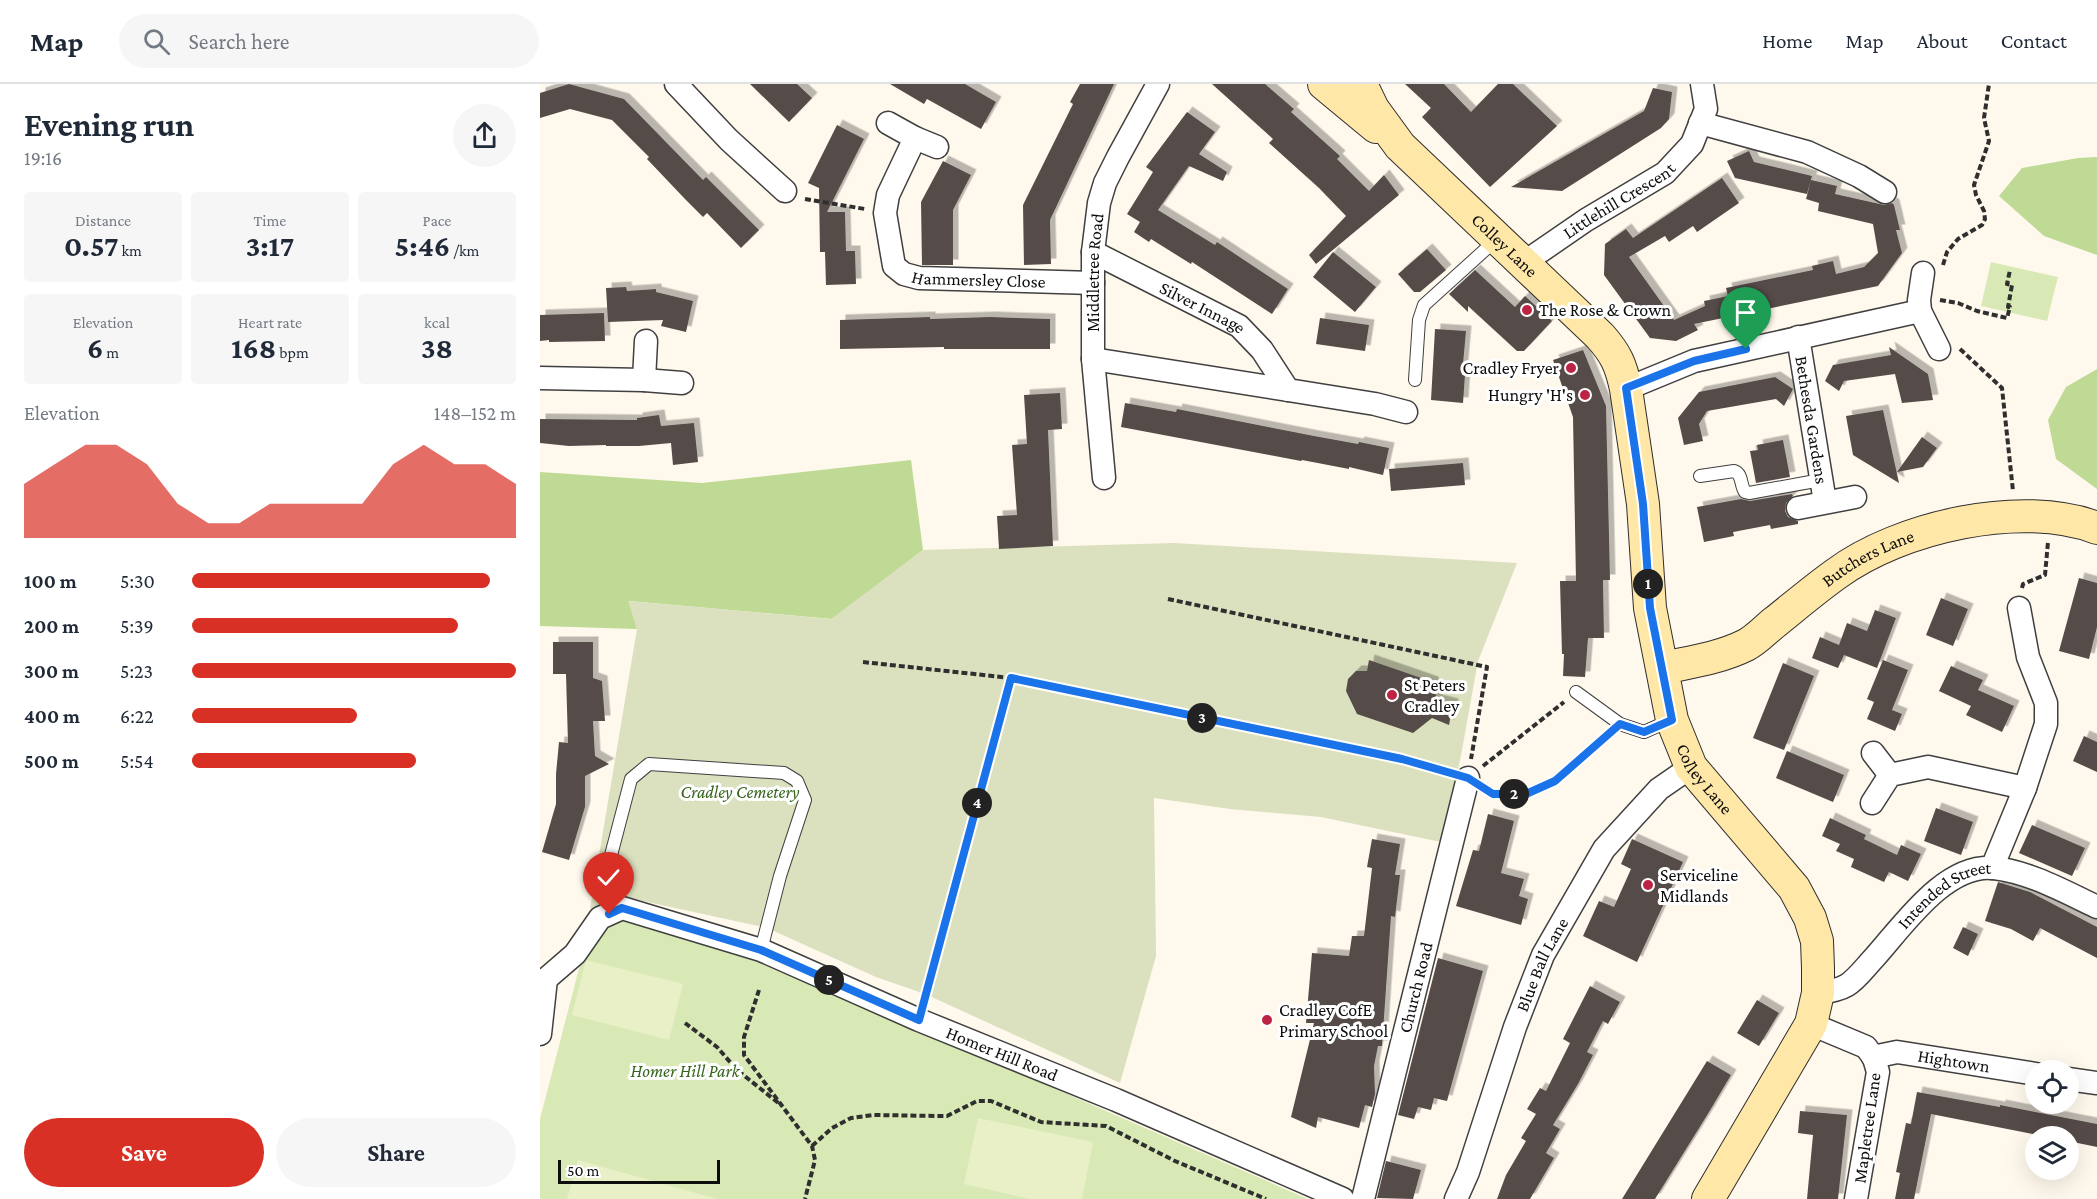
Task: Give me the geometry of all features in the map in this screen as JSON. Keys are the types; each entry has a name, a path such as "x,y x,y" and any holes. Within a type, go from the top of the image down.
{"main road":[{"path":"1324,84 1400,146"},
{"name":"Colley Lane","path":"1361,84 1373,109 1400,146 1614,352 1622,370 1626,388 1643,504 1650,608 1672,720 1691,766 1794,888 1810,918 1816,941 1818,993 1811,1024 1708,1199"},
{"name":"Butchers Lane","path":"1663,668 1708,659 1748,644 1838,572 1859,558 1898,540 1954,524 2015,516 2050,517 2097,528"}],"street":[{"path":"676,84 729,140 784,191"},
{"name":"Middletree Road","path":"1104,478 1094,359 1093,252 1099,203 1105,183 1158,84"},
{"name":"Littlehill Crescent","path":"1522,264 1586,220 1665,173 1692,144 1701,123 1706,110 1702,84"},
{"path":"888,123 937,147"},
{"path":"1701,123 1807,152 1859,176 1885,192"},
{"name":"Hammersley Close","path":"915,138 888,195 885,213 894,266 904,274 919,278 1094,283"},
{"name":"Silver Innage","path":"1093,252 1239,326 1262,350 1288,390"},
{"path":"1923,273 1919,306 1946,346"},
{"name":"Bethesda Gardens","path":"1626,388 1694,361 1919,306"},
{"name":"Bethesda Gardens","path":"1798,337 1824,502"},
{"path":"644,380 646,341"},
{"path":"1094,359 1288,390 1376,394 1406,412"},
{"path":"540,378 682,383"},
{"name":"Bethesda Gardens","path":"1798,508 1855,496"},
{"path":"1992,868 2025,788 2046,724 2046,703 2028,657 2019,608"},
{"path":"1873,753 1890,775"},
{"name":"Blue Ball Lane","path":"1456,1199 1468,1172 1515,1027 1548,946 1604,849 1659,789 1691,766"},
{"path":"1872,804 1890,775 1928,767 2025,788"},
{"name":"Church Road","path":"1363,1199 1468,778"},
{"name":"Intended Street","path":"1818,993 1844,988 1919,908 1946,884 1959,876 1992,868 2033,879 2097,907"},
{"name":"Homer Hill Road","path":"609,914 622,908 761,950 919,1020 1116,1100 1343,1199"},
{"path":"540,1034 543,977 575,954 600,918 609,914"},
{"name":"Mapletree Lane","path":"1811,1024 1866,1047 1873,1057 1878,1072 1856,1199"},
{"name":"Hightown","path":"1873,1057 1897,1053 2025,1072"},
{"path":"2079,1081 2097,1083"}],"lane":[{"path":"1414,380 1419,320 1424,305 1497,239"},
{"path":"1700,476 1734,471 1740,476 1742,489 1749,493 1821,480"},
{"path":"1576,692 1620,724 1644,732 1672,720"},
{"path":"609,914 610,859 631,779 649,764 784,773 797,781 805,800 780,876 761,950"}],"path":[{"path":"1947,252 1958,239 1982,225 1985,219 1974,185 1989,141 1984,118 1989,84"},
{"path":"784,191 799,198 885,213"},
{"path":"1919,306 1947,300 2007,318 2012,285 2007,284 2010,270"},
{"path":"1946,346 2002,388 2015,516"},
{"path":"2046,575 2048,538"},
{"path":"1168,599 1487,667 1468,778"},
{"path":"863,662 1011,678 1402,759 1468,778 1493,794 1526,794 1555,781 1620,724"},
{"path":"919,1020 1011,678"},
{"path":"1468,778 1576,692"},
{"path":"759,990 744,1037 744,1055 812,1146 815,1160 805,1199"},
{"path":"685,1023 717,1047 737,1070 786,1109"},
{"path":"812,1146 832,1128 851,1118 873,1115 948,1116 977,1101 984,1100 1041,1122 1106,1126 1175,1161 1266,1199"}],"green space":[{"path":"2097,157 2097,255 2044,236 1999,196 2022,168"},
{"path":"1991,262 2058,277 2047,321 1981,306"},
{"path":"2097,369 2097,489 2056,459 2048,420 2066,387"},
{"path":"911,460 923,550 832,619 629,601 637,629 540,626 540,472 702,483"},
{"name":"Cradley Cemetery","path":"1174,543 1517,563 1478,661 1460,761 1441,842 1321,817 1230,809 1154,798 1156,956 1120,1083 925,994 876,977 767,928 620,896 590,909 637,629 628,601 831,619 923,550"},
{"name":"Homer Hill Park","path":"623,918 764,962 1308,1199 540,1199 540,1119 584,949"},
{"path":"586,960 683,984 669,1040 572,1015"},
{"path":"978,1118 1093,1142 1082,1199 1031,1199 964,1184"},
{"path":"578,1160 717,1199 567,1199"}],"building":[{"path":"569,84 624,99 703,180 706,177 759,230 741,248 707,213 703,217 612,120 570,109 540,118 540,93"},
{"path":"750,84 797,84 812,98 789,122"},
{"path":"890,84 965,84 996,102 981,129 927,99 924,104"},
{"path":"1080,84 1114,84 1050,220 1051,264 1024,265 1023,205 1073,104 1070,102"},
{"path":"1212,84 1265,84 1294,109 1291,112 1340,156 1337,159 1369,191 1384,175 1399,195 1316,264 1309,255 1346,216 1269,143 1273,139"},
{"path":"1405,84 1444,84 1471,112 1498,84 1513,84 1557,126 1490,187 1422,117 1431,108"},
{"path":"1653,88 1672,92 1669,119 1661,128 1562,191 1511,187 1644,111"},
{"path":"1187,112 1215,132 1199,154 1227,172 1223,181 1189,166 1158,210 1215,245 1217,242 1288,289 1272,314 1192,262 1191,264 1151,239 1149,242 1134,232 1140,222 1127,214 1153,172 1146,167"},
{"path":"837,125 864,139 827,212 845,212 846,251 855,251 856,284 826,285 825,252 820,252 819,188 808,183"},
{"path":"1749,151 1754,162 1812,176 1807,194 1735,178 1727,161"},
{"path":"943,161 971,175 953,210 953,265 922,265 921,202"},
{"path":"1722,178 1739,203 1697,232 1693,226 1669,242 1665,236 1629,257 1674,320 1705,306 1704,301 1728,296 1726,288 1813,270 1812,266 1833,261 1836,274 1864,267 1878,253 1873,224 1818,211 1819,203 1806,199 1811,180 1837,186 1835,194 1884,205 1892,203 1900,230 1896,230 1902,253 1878,286 1694,324 1698,330 1676,341 1650,338 1604,275 1605,244 1626,229 1633,238"},
{"path":"1427,249 1446,270 1420,292 1414,292 1398,274"},
{"path":"1333,252 1376,287 1355,312 1313,277"},
{"path":"1475,270 1515,307 1525,296 1552,321 1524,351 1517,351 1468,306 1468,312 1449,294"},
{"path":"626,287 627,291 656,289 656,292 693,301 686,332 661,326 663,320 608,322 606,288"},
{"path":"604,313 605,341 540,341 540,315"},
{"path":"930,317 930,319 990,317 1050,319 1050,349 944,349 944,347 840,349 840,320"},
{"path":"1320,318 1369,325 1365,351 1316,344"},
{"path":"1435,329 1466,331 1462,375 1465,375 1463,403 1431,400"},
{"path":"1889,347 1928,374 1933,400 1902,403 1895,374 1844,381 1839,391 1825,381 1833,365 1891,355"},
{"path":"1583,350 1606,406 1610,580 1603,580 1604,638 1588,638 1585,677 1563,676 1560,581 1576,581 1573,417 1553,360"},
{"path":"1775,377 1793,389 1784,406 1776,399 1707,411 1699,424 1703,441 1684,445 1678,418 1699,392"},
{"path":"1060,393 1062,429 1048,430 1053,546 999,549 997,516 1017,515 1012,445 1027,444 1024,395"},
{"path":"1125,403 1176,412 1177,409 1389,448 1383,475 1121,427"},
{"path":"1883,410 1899,483 1853,455 1846,416"},
{"path":"659,415 661,426 694,423 698,462 673,465 671,443 639,446 569,446 540,443 540,419 637,420 637,418"},
{"path":"1922,437 1937,448 1923,467 1897,472"},
{"path":"1783,440 1790,477 1756,483 1750,451 1758,450 1757,445"},
{"path":"1463,463 1465,485 1391,491 1389,469"},
{"path":"1792,494 1793,496 1786,503 1785,511 1788,517 1798,521 1798,524 1771,529 1770,525 1733,532 1734,536 1704,542 1697,507 1741,499 1750,501"},
{"path":"2079,578 2097,583 2097,627 2089,659 2059,651"},
{"path":"1941,598 1968,609 1953,646 1926,635"},
{"path":"1875,610 1896,618 1877,668 1844,655 1838,668 1812,658 1820,637 1839,645 1847,623 1867,631"},
{"path":"553,642 593,642 593,678 602,681 605,721 593,721 595,756 609,764 585,776 585,807 569,860 542,852 556,804 559,742 568,743 566,674 553,674"},
{"name":"St Peters Cradley","path":"1369,660 1433,682 1437,700 1453,704 1449,725 1432,718 1413,733 1357,714 1346,691 1348,679 1356,671 1367,671"},
{"path":"1883,660 1908,670 1892,710 1902,714 1895,731 1867,719 1874,702 1867,699"},
{"path":"1783,663 1814,676 1784,750 1753,738"},
{"path":"1951,666 1983,680 1978,690 2014,706 2002,732 1966,715 1971,706 1939,691"},
{"path":"2084,736 2097,742 2097,772 2073,761"},
{"path":"1787,751 1844,775 1833,802 1776,778"},
{"path":"1936,808 1973,822 1961,855 1924,841"},
{"path":"1488,814 1514,821 1501,873 1524,879 1519,896 1528,899 1521,925 1456,906 1473,850 1479,851"},
{"path":"1830,818 1866,835 1864,839 1897,855 1901,845 1921,854 1908,881 1889,872 1884,882 1851,867 1854,859 1836,851 1840,844 1822,836"},
{"path":"2032,825 2085,848 2072,876 2019,853"},
{"path":"1372,839 1400,844 1395,875 1400,875 1395,917 1391,916 1382,1046 1378,1046 1374,1066 1375,1094 1372,1107 1365,1105 1359,1128 1318,1117 1316,1128 1291,1117 1314,1023 1306,1023 1312,953 1349,956 1352,936 1364,936 1372,868 1367,867"},
{"name":"Serviceline Midlands","path":"1632,839 1683,862 1637,962 1583,936 1599,901 1614,907 1631,869 1621,864"},
{"path":"1998,882 2030,892 2097,927 2097,958 2040,928 2033,941 2011,929 1985,921"},
{"path":"1963,927 1978,934 1968,956 1953,948"},
{"path":"1438,958 1483,971 1447,1101 1434,1098 1431,1110 1418,1107 1414,1119 1398,1115"},
{"path":"1590,986 1620,1002 1608,1024 1603,1021 1587,1052 1593,1055 1553,1125 1560,1129 1546,1153 1554,1158 1530,1199 1497,1199 1506,1175 1526,1141 1521,1138 1536,1114 1527,1109 1540,1088 1546,1091 1570,1043 1563,1039"},
{"path":"1757,1000 1779,1013 1759,1046 1737,1033"},
{"path":"1707,1061 1731,1075 1709,1112 1655,1199 1622,1199"},
{"path":"1917,1092 2025,1110 2025,1114 2046,1114 2097,1124 2097,1147 2079,1143 2079,1126 2025,1126 2025,1132 1931,1114 1914,1199 1895,1199 1900,1173 1896,1172 1906,1123 1911,1124"},
{"path":"1800,1111 1847,1115 1838,1199 1807,1199 1813,1135 1798,1133"},
{"path":"1386,1161 1421,1170 1413,1199 1377,1198"}],"place":[{"name":"The Rose & Crown","path":"1527,310"},
{"name":"Cradley Fryer","path":"1571,368"},
{"name":"Hungry 'H's","path":"1585,395"},
{"name":"St Peters Cradley","path":"1392,695"},
{"name":"Serviceline Midlands","path":"1648,885"},
{"name":"Cradley CofE Primary School","path":"1267,1020"}],"route":[{"path":"609,914 622,908 761,950 919,1020 1011,678 1402,759 1468,778 1493,794 1526,794 1555,781 1620,724 1644,732 1672,720 1650,608 1643,504 1626,388 1694,361 1746,349"}]}
